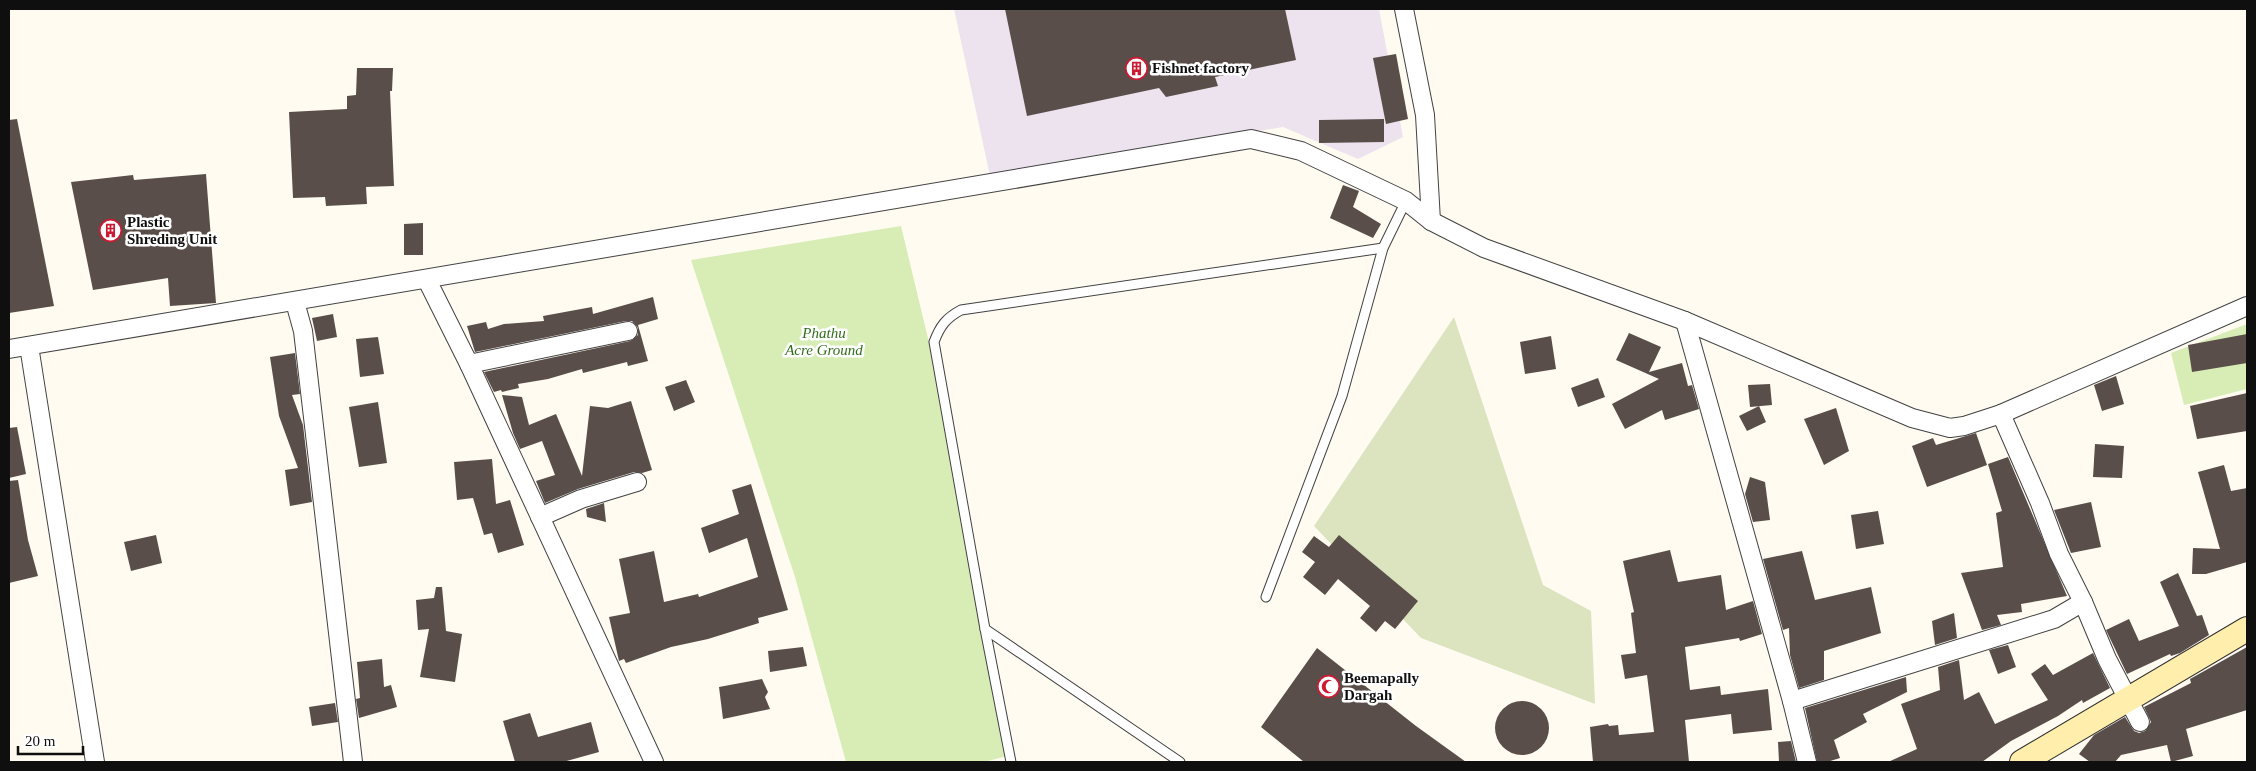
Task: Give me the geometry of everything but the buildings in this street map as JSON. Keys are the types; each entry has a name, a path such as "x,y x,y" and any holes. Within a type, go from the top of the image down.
{"main road":[{"path":"2022,762 2052,754 2128,700 2247,629"}],"street":[{"path":"1404,9 1425,115 1431,221"},
{"path":"9,349 428,280 1251,139 1301,151 1406,201 1431,221 1484,248 1685,321 1912,418 1950,428 1964,426 2001,414 2247,306"},
{"path":"428,280 654,762"},
{"path":"295,302 303,332 353,762"},
{"path":"1685,321 1792,701 1807,762"},
{"path":"469,364 628,332"},
{"path":"29,346 96,762"},
{"path":"2001,414 2040,503 2059,554 2140,722"},
{"path":"540,517 582,499 637,482"},
{"path":"1792,701 2054,619 2083,602"}],"lane":[{"path":"1266,596 1342,396 1383,248 1406,201"},
{"path":"1012,762 985,629 934,342 941,325 950,316 961,310 978,307 1383,248"},
{"path":"985,629 1180,762"}],"shaded area":[{"path":"954,9 1379,9 1403,137 1358,159 1283,127 990,176"}],"green space":[{"name":"Phathu Acre Ground","path":"901,226 953,442 1007,756 984,762 846,762 795,577 691,260"},
{"path":"1454,317 1543,585 1591,611 1595,704 1421,638 1314,526"},
{"path":"2247,324 2247,389 2184,405 2171,353"}],"place":[{"name":"Fishnet factory","path":"1136,68"},
{"name":"Plastic Shreding Unit","path":"111,231"},
{"name":"Beemapally Dargah","path":"1328,687"}]}
